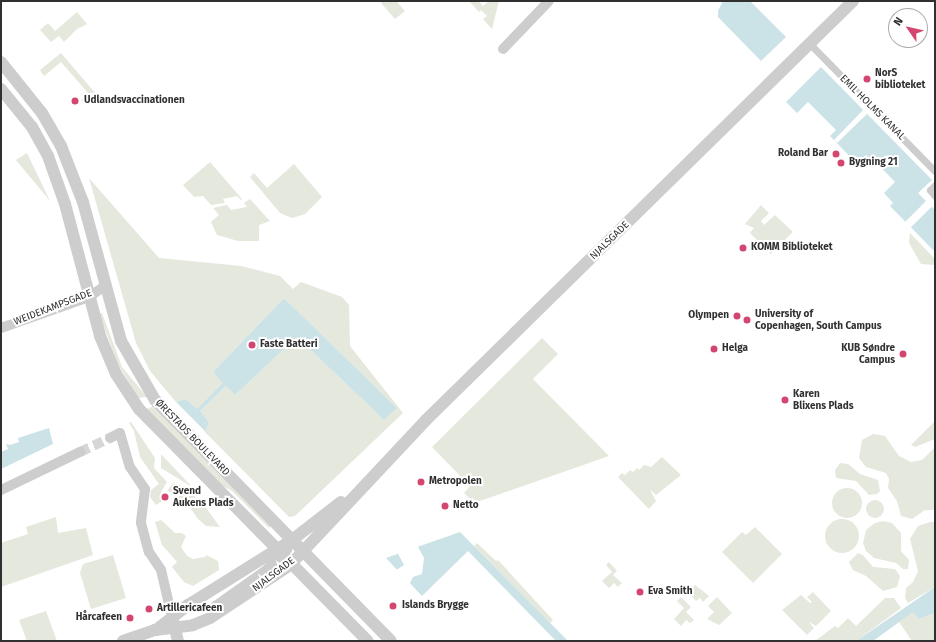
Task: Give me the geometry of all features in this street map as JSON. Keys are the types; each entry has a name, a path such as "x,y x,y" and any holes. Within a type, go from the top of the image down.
{"street":[{"path":"503,50 549,1"},
{"name":"NJALSGADE","path":"174,622 193,625 230,606 290,565 367,481 426,420 853,1"},
{"name":"EMIL HOLMS KANAL","path":"810,44 935,171"},
{"name":"ØRESTADS BOULEVARD","path":"1,62 42,113 61,146 83,202 121,341 155,400 288,539 303,551 391,641"},
{"name":"ØRESTADS BOULEVARD","path":"1,89 32,127 48,156 65,204 100,336 116,374 139,409 290,565 368,641"},
{"path":"935,185 930,190 935,196"},
{"name":"WEIDEKAMPSGADE","path":"1,328 89,297 105,286"},
{"path":"110,438 120,433 130,467 145,489 141,523 149,552 161,570 178,641"},
{"path":"1,490 80,452"},
{"name":"NJALSGADE","path":"123,641 155,630 190,613 261,561 279,553 288,539 367,481"},
{"path":"193,625 268,570 279,553"}],"shaded area":[{"path":"384,1 396,1 405,11 395,19 381,3"},
{"path":"469,1 479,1 483,6 489,1 499,1 492,29 483,19 487,16 481,10 479,12"},
{"path":"77,12 87,24 77,29 64,42 59,36 51,42 40,30 48,23 55,31"},
{"path":"61,53 97,95 85,105 81,100 88,93 61,62 44,76 40,70"},
{"path":"27,153 50,201 16,160"},
{"path":"210,162 242,199 241,200 237,196 223,199 225,203 211,205 203,196 194,197 183,185"},
{"path":"294,164 322,197 305,214 292,218 280,213 250,177 254,173 267,188"},
{"path":"89,178 159,258 241,266 280,276 293,289 301,282 342,297 349,305 350,346 403,413 295,516 289,517 204,431 209,422 200,411 226,386 235,395 297,337 384,420 397,408 284,298 213,372 224,383 197,409 186,399 176,402 150,371 136,343"},
{"path":"250,199 270,221 259,225 259,241 238,241 217,235 211,222 219,215 213,208 227,205 231,210 247,207 244,203"},
{"path":"761,205 769,213 761,221 764,225 775,215 793,232 771,254 750,233 754,228 745,224"},
{"path":"910,233 935,259 935,265 921,264 909,243"},
{"path":"102,313 122,367 147,397 138,398 118,364 99,314"},
{"path":"542,338 558,354 533,379 609,456 474,503 464,493 470,486 432,447"},
{"path":"153,406 271,526 269,528 232,491 218,483 147,409"},
{"path":"935,421 935,439 915,447 911,445"},
{"path":"131,422 155,458 154,468 167,482 161,492 162,501 156,505 150,497 151,490 159,484 140,457 134,431 129,423"},
{"path":"873,434 885,436 899,456 911,462 922,460 935,447 935,510 925,510 912,519 901,516 897,501 888,488 889,479 886,473 866,467 859,458 862,440"},
{"path":"161,454 192,487 161,468"},
{"path":"662,457 681,475 656,495 650,490 656,501 649,509 618,477 622,473 625,475 630,470 633,472 637,468 639,470 644,465 651,467"},
{"path":"840,463 848,464 860,474 878,480 880,491 877,494 869,495 856,481 836,478 835,470"},
{"path":"173,483 184,487 200,501 196,503 184,500 178,502 177,494 167,491"},
{"path":"847,488 853,489 861,497 861,509 853,517 847,518 841,517 833,509 832,503 833,497 841,489"},
{"path":"871,500 879,500 884,505 882,516 879,518 871,518 866,513 866,505"},
{"path":"190,507 206,508 220,527 206,526 197,518"},
{"path":"56,517 58,533 86,528 93,555 1,587 1,543 28,534 26,527"},
{"path":"839,519 845,519 849,520 856,526 859,536 858,543 852,550 845,553 839,553 835,552 828,546 825,539 825,533 826,529 832,522"},
{"path":"161,520 175,533 182,533 186,536 181,547 187,556 193,559 205,557 206,555 218,561 219,570 193,586 184,582 172,567 177,562 162,545 155,522"},
{"path":"883,521 892,523 901,533 901,551 909,560 908,569 903,569 896,563 874,558 866,551 863,543 866,530 875,523"},
{"path":"935,522 935,587 908,603 905,598 906,588 913,582 918,571 910,539 918,526"},
{"path":"755,527 782,554 753,583 722,552 742,532 746,535"},
{"path":"477,543 496,561 498,560 553,620 550,623 474,546"},
{"path":"858,553 863,555 873,567 895,569 900,576 897,587 883,591 866,576 853,570 849,562"},
{"path":"113,555 126,598 91,609 80,573 83,564"},
{"path":"609,562 617,571 613,575 622,583 618,587 614,583 609,588 602,581 612,572 606,565"},
{"path":"695,585 709,596 703,602 700,598 696,601 688,592"},
{"path":"813,592 831,611 816,626 809,622 814,628 807,635 782,610 801,595 810,603 812,602 807,597"},
{"path":"681,597 691,607 686,612 694,620 690,623 686,620 681,626 674,619 684,608 677,601"},
{"path":"717,597 732,613 719,625 707,619 714,612 708,606"},
{"path":"885,598 894,598 901,608 856,641 815,641 835,626 838,628 848,618 856,626"},
{"path":"46,611 57,641 27,641 19,620"},
{"path":"913,611 919,619 935,613 935,641 912,641 899,622"}],"water":[{"path":"723,1 750,1 786,37 761,61 718,17 718,11"},
{"path":"821,67 932,180 918,193 935,210 935,252 890,206 893,203 884,193 895,182 872,158 861,168 830,136 836,130 808,102 797,113 786,102"},
{"path":"284,298 397,408 384,420 297,337 235,395 226,386 200,411 209,422 205,431 176,402 186,399 197,409 223,383 213,372"},
{"path":"49,428 53,444 1,469 1,452 8,449 6,444 10,445 19,442 18,438"},
{"path":"460,532 568,641 556,641 468,551 422,596 386,558"},
{"path":"935,587 935,613 919,619 913,612 873,641 856,641"}],"pier":[{"path":"864,109 868,113 837,143 834,140"},
{"path":"927,200 933,206 910,228 904,223"},
{"path":"417,545 424,558 422,574 413,577 409,585 395,571 404,565 397,552"}],"tunnel":[{"path":"80,452 110,438"}],"place":[{"name":"NorS biblioteket","path":"867,79"},
{"name":"Udlandsvaccinationen","path":"75,101"},
{"name":"Roland Bar","path":"836,154"},
{"name":"Bygning 21","path":"841,163"},
{"name":"KOMM Biblioteket","path":"743,248"},
{"name":"Olympen","path":"737,316"},
{"name":"University of Copenhagen, South Campus","path":"747,320"},
{"name":"Faste Batteri","path":"252,345"},
{"name":"Helga","path":"714,349"},
{"name":"KUB Søndre Campus","path":"903,354"},
{"name":"Karen Blixens Plads","path":"785,400"},
{"name":"Metropolen","path":"421,482"},
{"name":"Svend Aukens Plads","path":"165,497"},
{"name":"Netto","path":"445,506"},
{"name":"Eva Smith","path":"640,592"},
{"name":"Islands Brygge","path":"393,606"},
{"name":"Artillericafeen","path":"149,609"},
{"name":"Hårcafeen","path":"130,618"}]}
